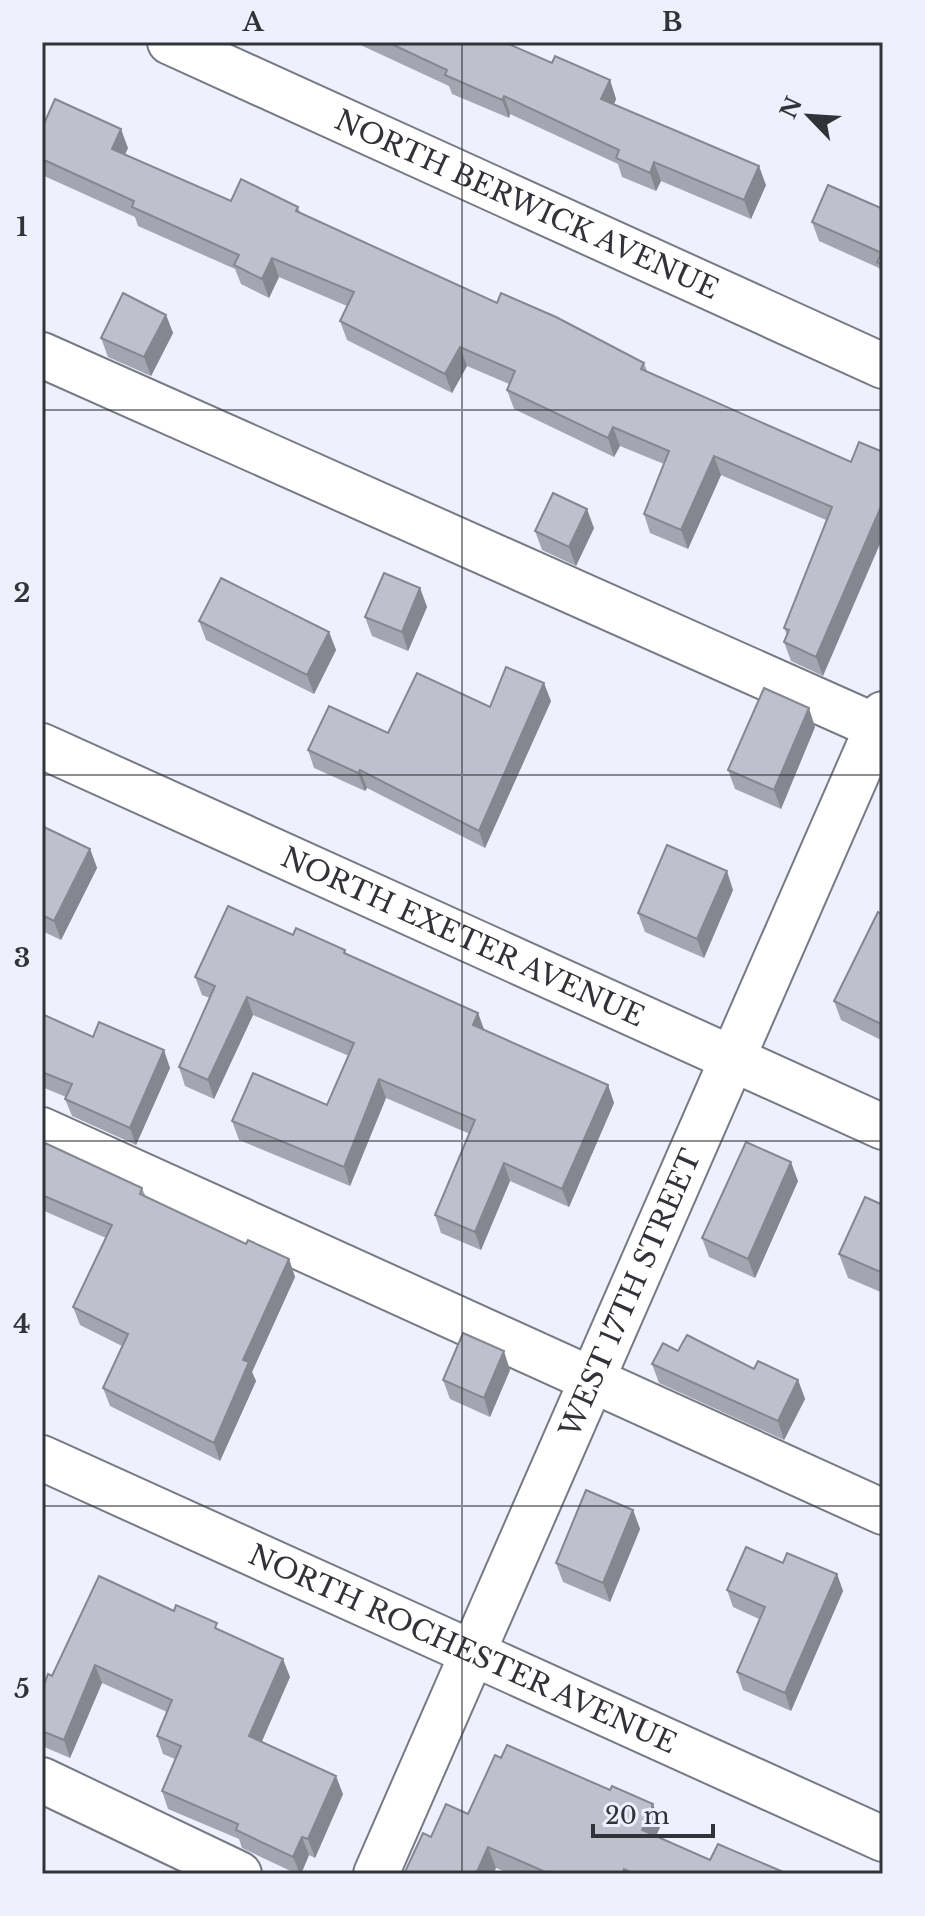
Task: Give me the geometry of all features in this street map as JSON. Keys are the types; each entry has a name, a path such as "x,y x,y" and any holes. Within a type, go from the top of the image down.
{"street":[{"name":"NORTH BERWICK AVENUE","path":"170,42 883,366"},
{"path":"42,355 880,720"},
{"name":"WEST 17TH STREET","path":"376,1874 880,720"},
{"name":"NORTH EXETER AVENUE","path":"42,746 883,1127"},
{"path":"42,1130 883,1512"},
{"name":"NORTH ROCHESTER AVENUE","path":"42,1458 883,1839"},
{"path":"42,1780 239,1874"}],"building":[{"path":"387,42 504,42 552,63 555,56 610,80 601,99 759,166 744,200 654,162 650,173 616,158 619,150 504,96 502,100 445,75 447,70"},
{"path":"55,99 121,129 112,149 231,201 241,179 298,207 296,211 497,303 501,293 556,317 644,363 641,369 851,462 859,442 883,452 883,502 816,657 784,642 789,630 784,628 832,507 714,456 681,530 644,514 669,451 613,427 608,438 507,390 515,371 460,347 445,374 340,321 354,292 272,258 262,279 234,265 239,255 132,207 134,201 42,159 42,128"},
{"path":"828,185 883,209 883,265 877,262 882,253 812,222"},
{"path":"123,293 166,315 144,357 101,338"},
{"path":"553,493 587,509 569,547 535,531"},
{"path":"384,573 420,588 402,632 365,617"},
{"path":"221,578 329,632 307,675 199,621"},
{"path":"506,667 544,683 479,831 360,770 358,773 308,750 329,706 388,733 417,673 490,707"},
{"path":"764,688 809,708 774,790 728,770"},
{"path":"44,827 90,849 54,921 42,915"},
{"path":"667,845 727,871 697,939 638,913"},
{"path":"228,906 293,935 296,928 345,950 344,953 478,1013 473,1025 608,1085 562,1189 504,1163 475,1232 435,1215 475,1120 379,1079 344,1167 232,1121 253,1073 327,1105 354,1043 247,997 208,1080 179,1067 215,986 195,977"},
{"path":"878,912 883,915 883,1025 834,1001"},
{"path":"42,1014 93,1037 99,1022 164,1050 130,1128 65,1099 72,1084 42,1072"},
{"path":"746,1142 791,1162 748,1259 702,1238"},
{"path":"45,1143 142,1188 140,1194 246,1244 248,1240 289,1259 243,1360 249,1362 214,1443 103,1388 128,1334 73,1307 112,1225 42,1195 42,1150"},
{"path":"865,1197 883,1205 883,1273 839,1254"},
{"path":"463,1333 504,1351 484,1398 443,1380"},
{"path":"687,1335 754,1369 758,1361 798,1380 778,1421 652,1364 663,1343 678,1351"},
{"path":"586,1490 633,1510 603,1583 556,1563"},
{"path":"746,1547 783,1563 787,1553 837,1574 785,1693 737,1672 765,1607 727,1590"},
{"path":"99,1576 174,1611 176,1605 217,1623 215,1628 283,1659 249,1736 336,1776 308,1839 302,1837 293,1857 236,1830 238,1824 162,1791 181,1746 157,1736 172,1700 95,1665 64,1740 42,1731 42,1690 48,1674 52,1676"},
{"path":"507,1745 610,1790 612,1786 653,1804 642,1830 710,1860 718,1844 788,1874 635,1874 624,1869 622,1874 550,1874 488,1847 476,1874 404,1874 423,1833 431,1837 446,1804 468,1814 495,1755 501,1758"}]}
